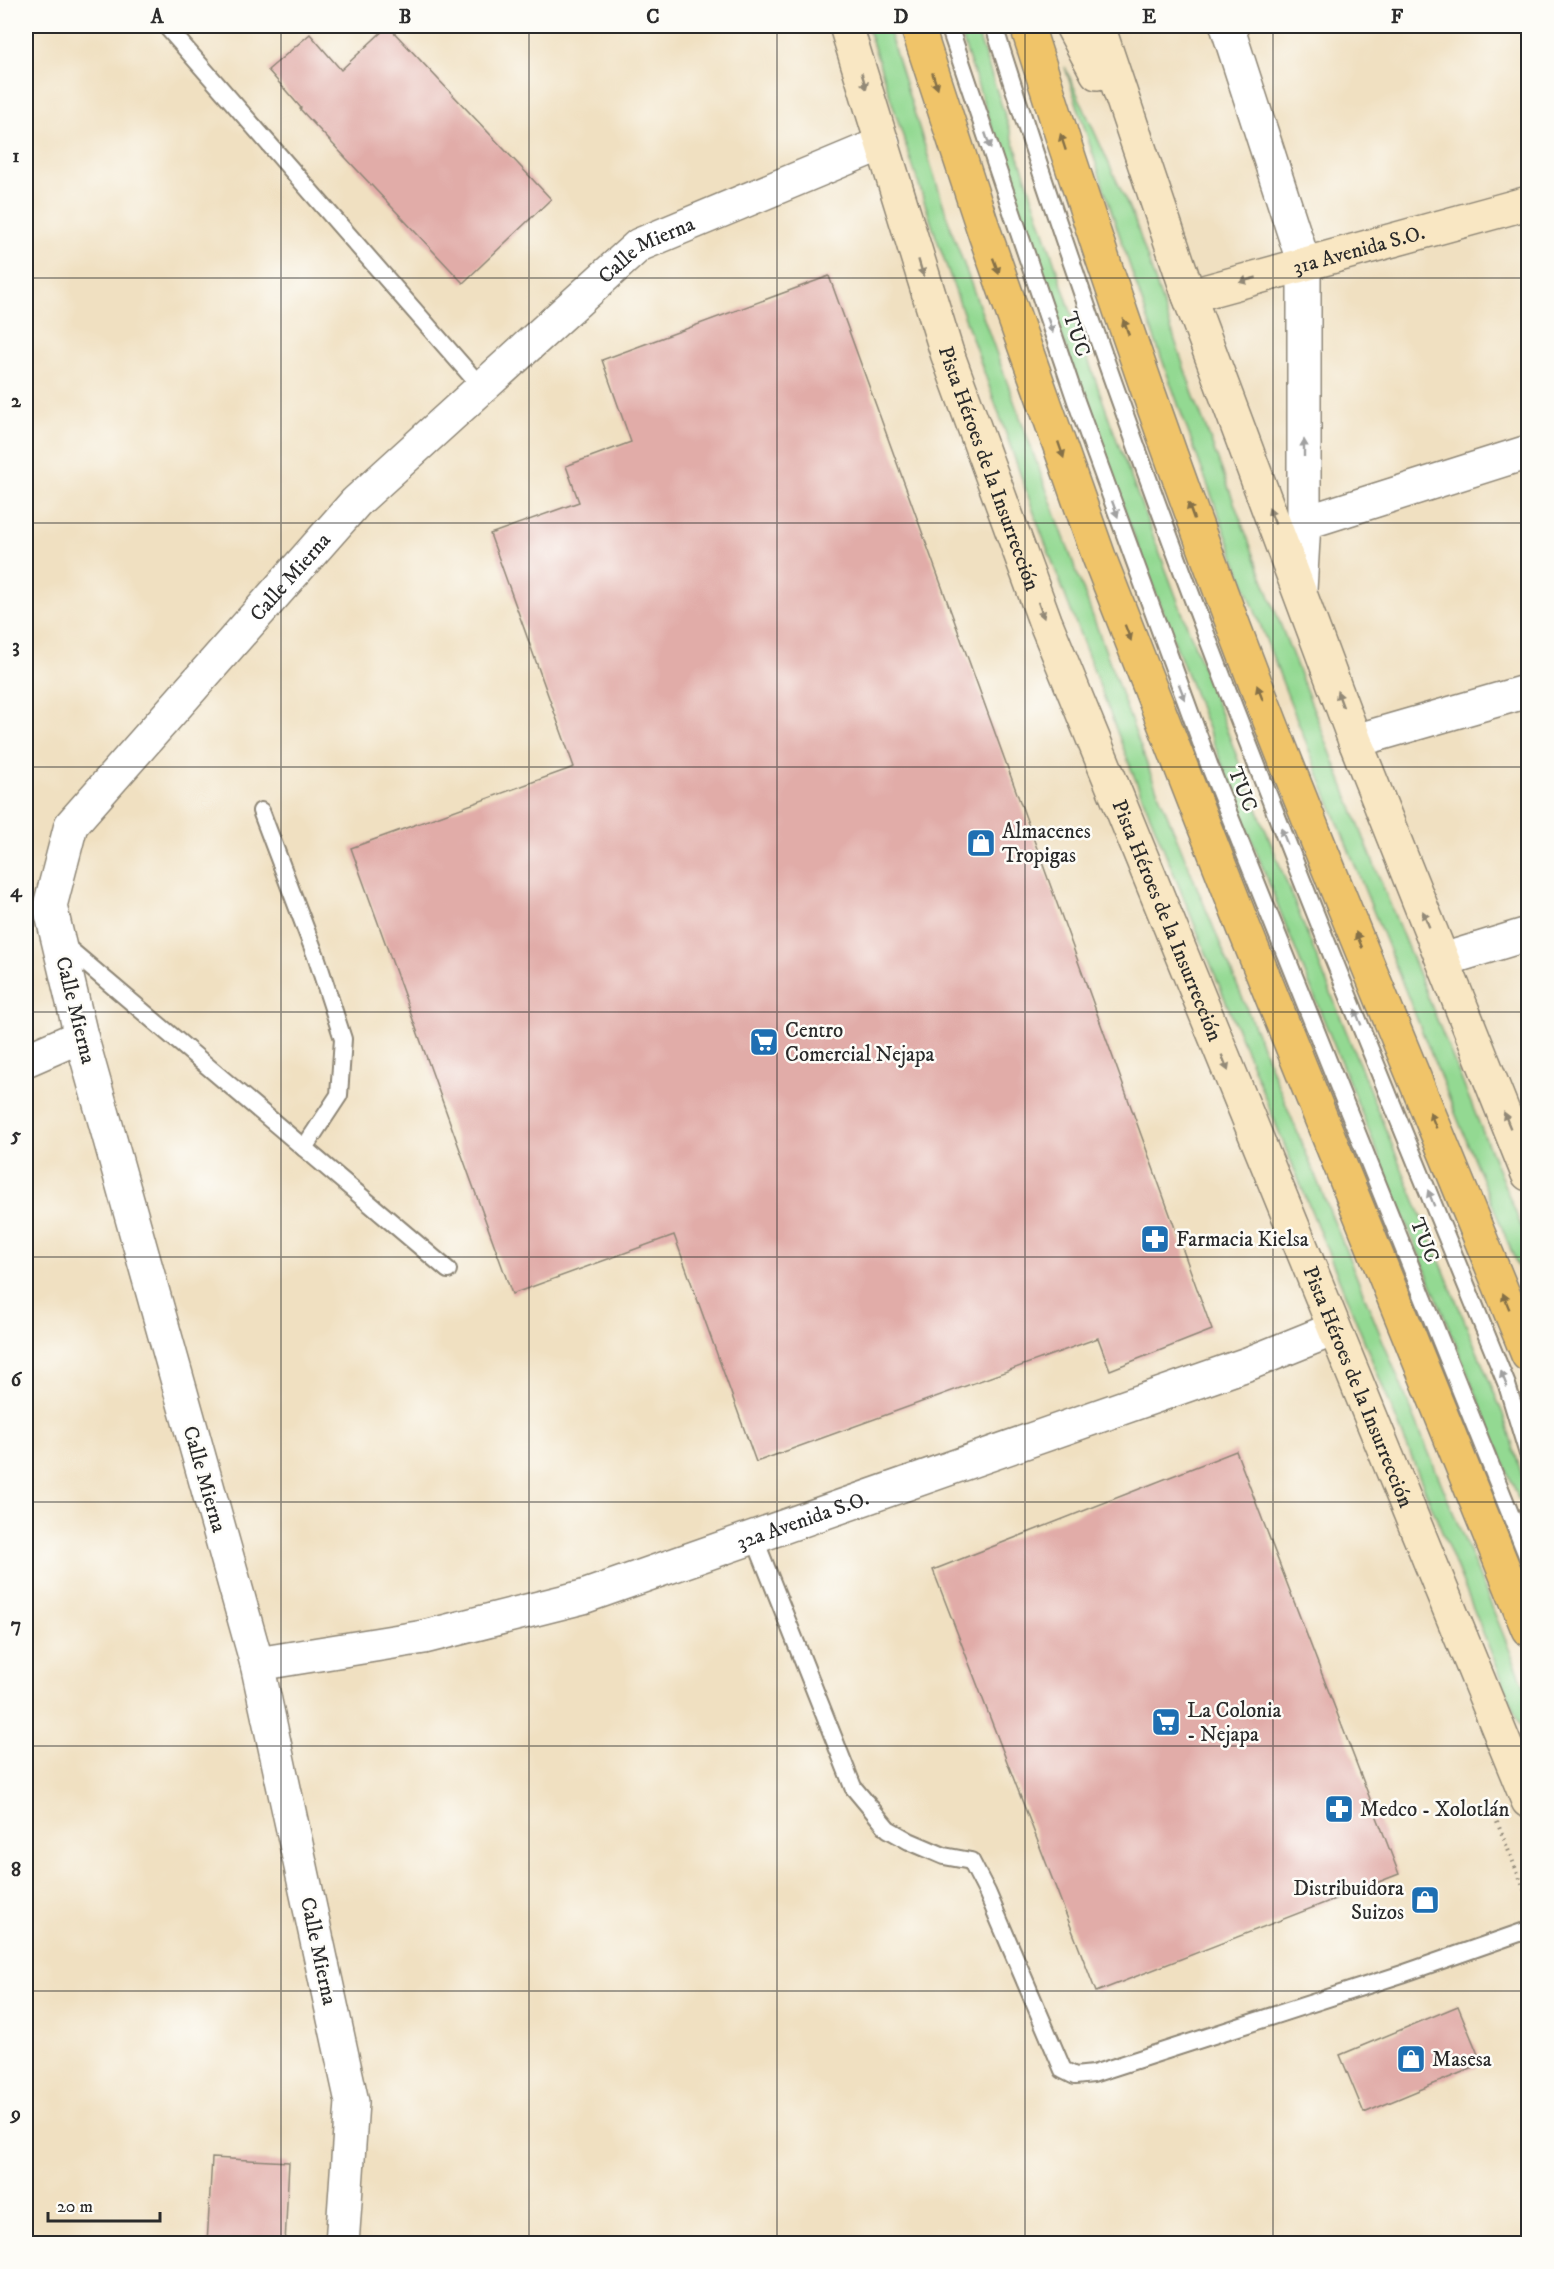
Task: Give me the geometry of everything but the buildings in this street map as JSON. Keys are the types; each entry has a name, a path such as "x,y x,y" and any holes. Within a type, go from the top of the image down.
{"main road":[{"path":"916,26 985,234 1099,558 1244,928 1528,1629"},
{"path":"1027,26 1125,326 1196,525 1281,748 1528,1355"}],"street":[{"name":"Pista Héroes de la Insurrección","path":"846,26 948,353 1045,621 1528,1800"},
{"path":"1072,26 1148,174"},
{"path":"1098,26 1189,296 1355,741 1528,1174"},
{"path":"1227,26 1304,264 1304,523 1300,590"},
{"name":"Calle Mierna","path":"342,2244 352,2102 257,1664 81,1036 50,906 71,825 356,502 639,245 883,143"},
{"name":"31a Avenida S.O.","path":"1189,296 1528,203"},
{"path":"1304,523 1528,452"},
{"path":"1355,741 1528,691"},
{"path":"1443,960 1528,934"},
{"path":"26,1060 81,1036"},
{"name":"32a Avenida S.O.","path":"257,1664 424,1637 583,1597 1239,1367 1334,1329"}],"lane":[{"path":"166,26 482,388"},
{"name":"TUC","path":"949,26 1076,401 1210,767 1528,1558"},
{"name":"TUC","path":"994,26 1029,136 1142,461 1273,808 1507,1385 1528,1454"},
{"path":"261,811 317,959 343,1039 339,1095 304,1148"},
{"path":"58,940 448,1270"},
{"path":"754,1537 853,1787 888,1829 944,1856 971,1861 987,1892 1063,2070 1076,2076 1094,2074 1402,1974 1528,1930"}],"green space":[{"path":"867,26 887,26 951,229 1151,775 1528,1695 1528,1743 1132,771 1039,527 933,228"},
{"path":"958,26 975,26 1070,309 1119,446 1248,786 1378,1111 1503,1414 1528,1495 1528,1522 1319,1008 1166,620 1075,375"},
{"path":"1065,67 1135,221 1193,394 1276,613 1383,887 1528,1243 1528,1292 1254,609 1155,340"}],"place":[{"name":"Almacenes Tropigas","path":"981,843"},
{"name":"Centro Comercial Nejapa","path":"764,1042"},
{"name":"Farmacia Kielsa","path":"1155,1239"},
{"name":"La Colonia - Nejapa","path":"1166,1722"},
{"name":"Medco - Xolotlán","path":"1339,1809"},
{"name":"Distribuidora Suizos","path":"1425,1900"},
{"name":"Masesa","path":"1411,2059"}]}
